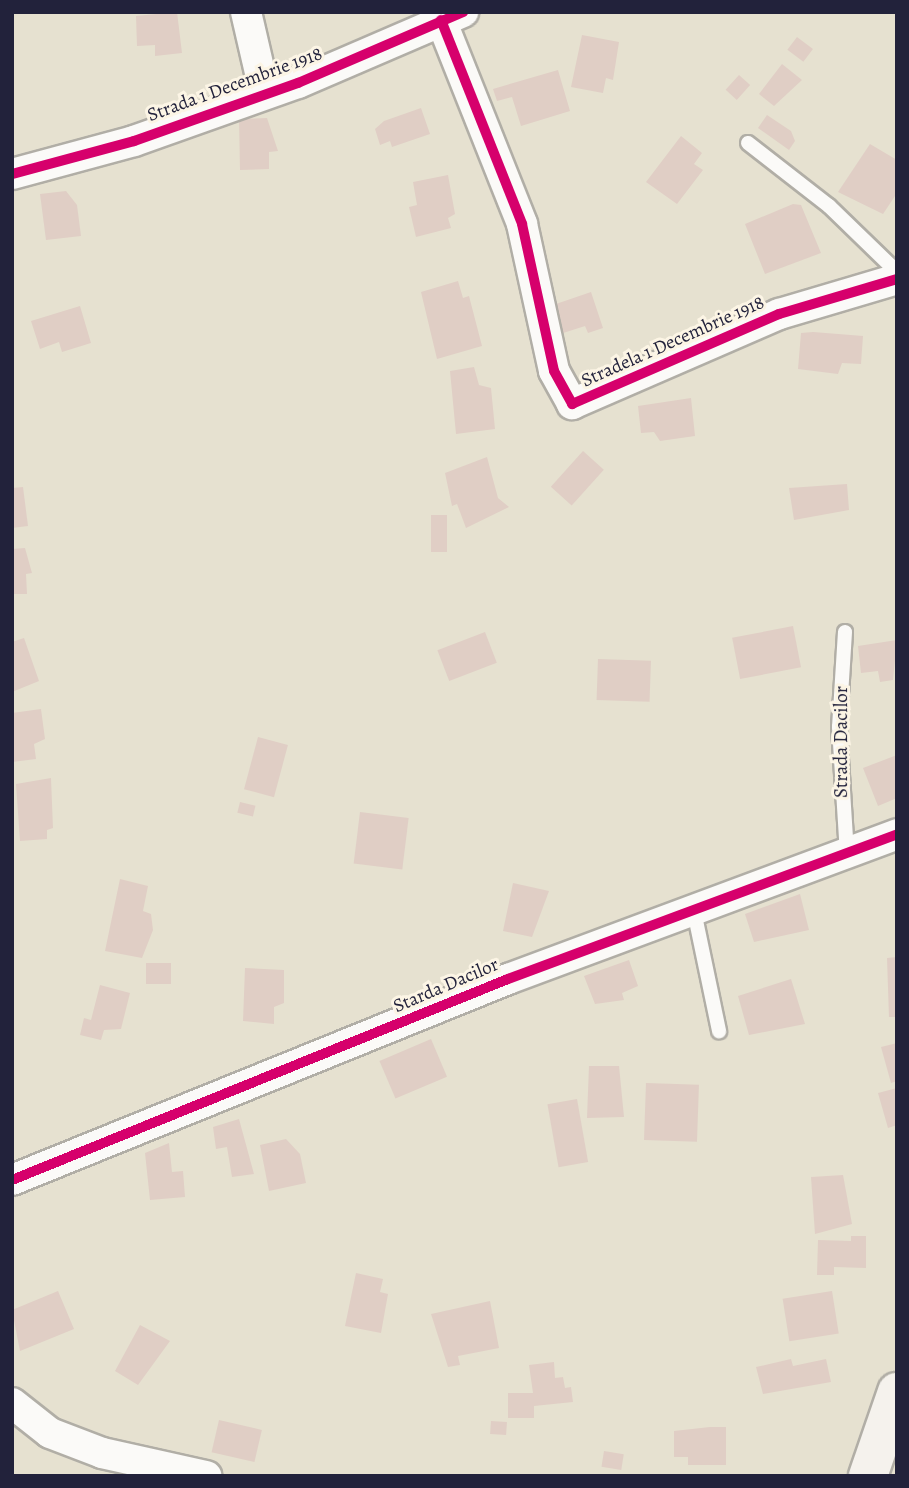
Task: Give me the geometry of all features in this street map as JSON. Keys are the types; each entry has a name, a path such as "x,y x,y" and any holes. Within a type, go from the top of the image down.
{"street":[{"path":"246,12 265,94"},
{"name":"Strada 1 Decembrie 1918","path":"12,174 134,141 265,94 452,16"},
{"name":"Stradela 1 Decembrie 1918","path":"452,16 522,224 554,371 572,404 779,314 897,279"},
{"name":"Starda Dacilor","path":"12,1180 508,979 897,834"},
{"path":"868,1476 897,1392"},
{"path":"12,1403 50,1433 102,1453 206,1476"}],"lane":[{"path":"748,143 829,206 897,272"},
{"name":"Strada Dacilor","path":"845,632 839,727 847,853"},
{"path":"694,911 719,1031"}],"building":[{"path":"177,12 182,53 155,56 155,45 137,46 136,16"},
{"path":"582,35 619,42 613,80 606,78 603,93 571,87"},
{"path":"797,37 813,49 803,62 787,50"},
{"path":"782,64 802,80 774,106 759,94"},
{"path":"558,70 570,111 521,126 512,97 497,101 493,89"},
{"path":"739,75 750,85 737,100 726,90"},
{"path":"421,108 430,134 392,147 390,141 380,145 375,129 384,121"},
{"path":"767,115 791,131 795,141 789,150 758,128"},
{"path":"267,118 278,151 269,152 269,169 240,170 239,119"},
{"path":"681,136 702,153 694,164 703,170 677,204 646,182"},
{"path":"870,144 897,160 897,193 883,214 838,192"},
{"path":"448,175 455,214 448,218 451,228 416,237 409,207 417,205 413,182"},
{"path":"66,191 77,205 81,236 46,240 40,194"},
{"path":"793,204 801,205 821,253 765,274 745,224"},
{"path":"458,281 463,298 469,296 482,346 437,359 421,292"},
{"path":"591,292 603,328 588,333 585,326 560,334 553,305"},
{"path":"80,306 91,343 62,352 59,342 40,349 31,321"},
{"path":"801,333 863,336 861,364 842,363 838,374 798,369"},
{"path":"474,367 479,385 491,388 495,429 456,434 450,371"},
{"path":"691,398 695,436 660,441 654,432 641,433 638,406"},
{"path":"583,451 604,470 572,505 551,487"},
{"path":"487,457 498,498 509,507 466,528 457,504 452,506 445,473"},
{"path":"847,484 849,510 794,520 789,488"},
{"path":"23,487 28,526 12,528 12,488"},
{"path":"431,515 447,515 447,552 431,552"},
{"path":"25,548 32,573 26,574 27,594 12,594 12,549"},
{"path":"793,626 801,667 740,679 732,638"},
{"path":"485,632 497,663 449,681 437,650"},
{"path":"24,638 39,681 12,692 12,642"},
{"path":"897,640 893,680 880,682 878,671 861,673 858,646"},
{"path":"598,659 651,661 650,702 597,700"},
{"path":"41,709 45,739 34,744 36,759 12,762 12,713"},
{"path":"258,737 288,745 274,797 244,789"},
{"path":"897,755 897,798 878,806 863,768"},
{"path":"51,778 53,828 47,830 47,839 20,841 16,784"},
{"path":"240,802 256,806 253,817 237,813"},
{"path":"360,812 409,818 402,870 354,864"},
{"path":"120,879 148,886 143,911 151,914 153,930 142,958 105,951"},
{"path":"513,883 549,891 532,937 503,931"},
{"path":"800,894 809,930 754,942 745,914"},
{"path":"897,957 897,1017 889,1017 887,958"},
{"path":"629,960 638,986 622,993 624,1000 595,1004 584,976"},
{"path":"146,963 171,963 171,984 146,984"},
{"path":"245,968 284,970 284,1003 274,1007 274,1024 243,1021"},
{"path":"791,979 805,1024 749,1035 738,996"},
{"path":"100,985 130,993 121,1029 104,1030 101,1040 80,1035 84,1018 91,1020"},
{"path":"431,1039 447,1077 395,1099 379,1061"},
{"path":"897,1043 897,1081 891,1083 881,1047"},
{"path":"589,1066 619,1066 624,1117 587,1118"},
{"path":"646,1083 699,1085 697,1142 644,1140"},
{"path":"897,1088 897,1125 888,1128 878,1093"},
{"path":"577,1099 588,1162 559,1167 547,1104"},
{"path":"239,1119 254,1174 232,1177 227,1147 216,1149 213,1127"},
{"path":"286,1139 300,1154 306,1183 269,1191 260,1145"},
{"path":"169,1143 172,1172 183,1171 185,1197 150,1200 145,1153"},
{"path":"843,1175 852,1224 815,1234 811,1177"},
{"path":"851,1236 866,1236 866,1268 834,1267 834,1275 817,1275 818,1240 851,1241"},
{"path":"356,1273 383,1279 380,1292 388,1294 381,1333 345,1326"},
{"path":"58,1291 74,1329 20,1351 12,1310"},
{"path":"832,1291 839,1333 789,1341 783,1299"},
{"path":"490,1301 499,1348 458,1356 460,1365 448,1367 431,1314"},
{"path":"140,1325 170,1341 138,1385 115,1371"},
{"path":"791,1359 793,1366 826,1359 831,1382 763,1394 756,1367"},
{"path":"554,1362 555,1378 563,1377 565,1388 571,1387 573,1402 534,1406 534,1418 508,1418 508,1393 533,1393 529,1365"},
{"path":"219,1420 262,1430 254,1462 212,1452"},
{"path":"491,1421 507,1422 506,1435 490,1434"},
{"path":"726,1427 726,1465 688,1465 688,1457 674,1457 674,1431"},
{"path":"604,1451 624,1454 621,1470 601,1467"}],"cycle path":[{"path":"12,174 134,141 298,83 463,12"},
{"path":"441,20 522,224 554,371 572,404 779,314 897,279"},
{"path":"12,1180 508,979 897,834"}]}
